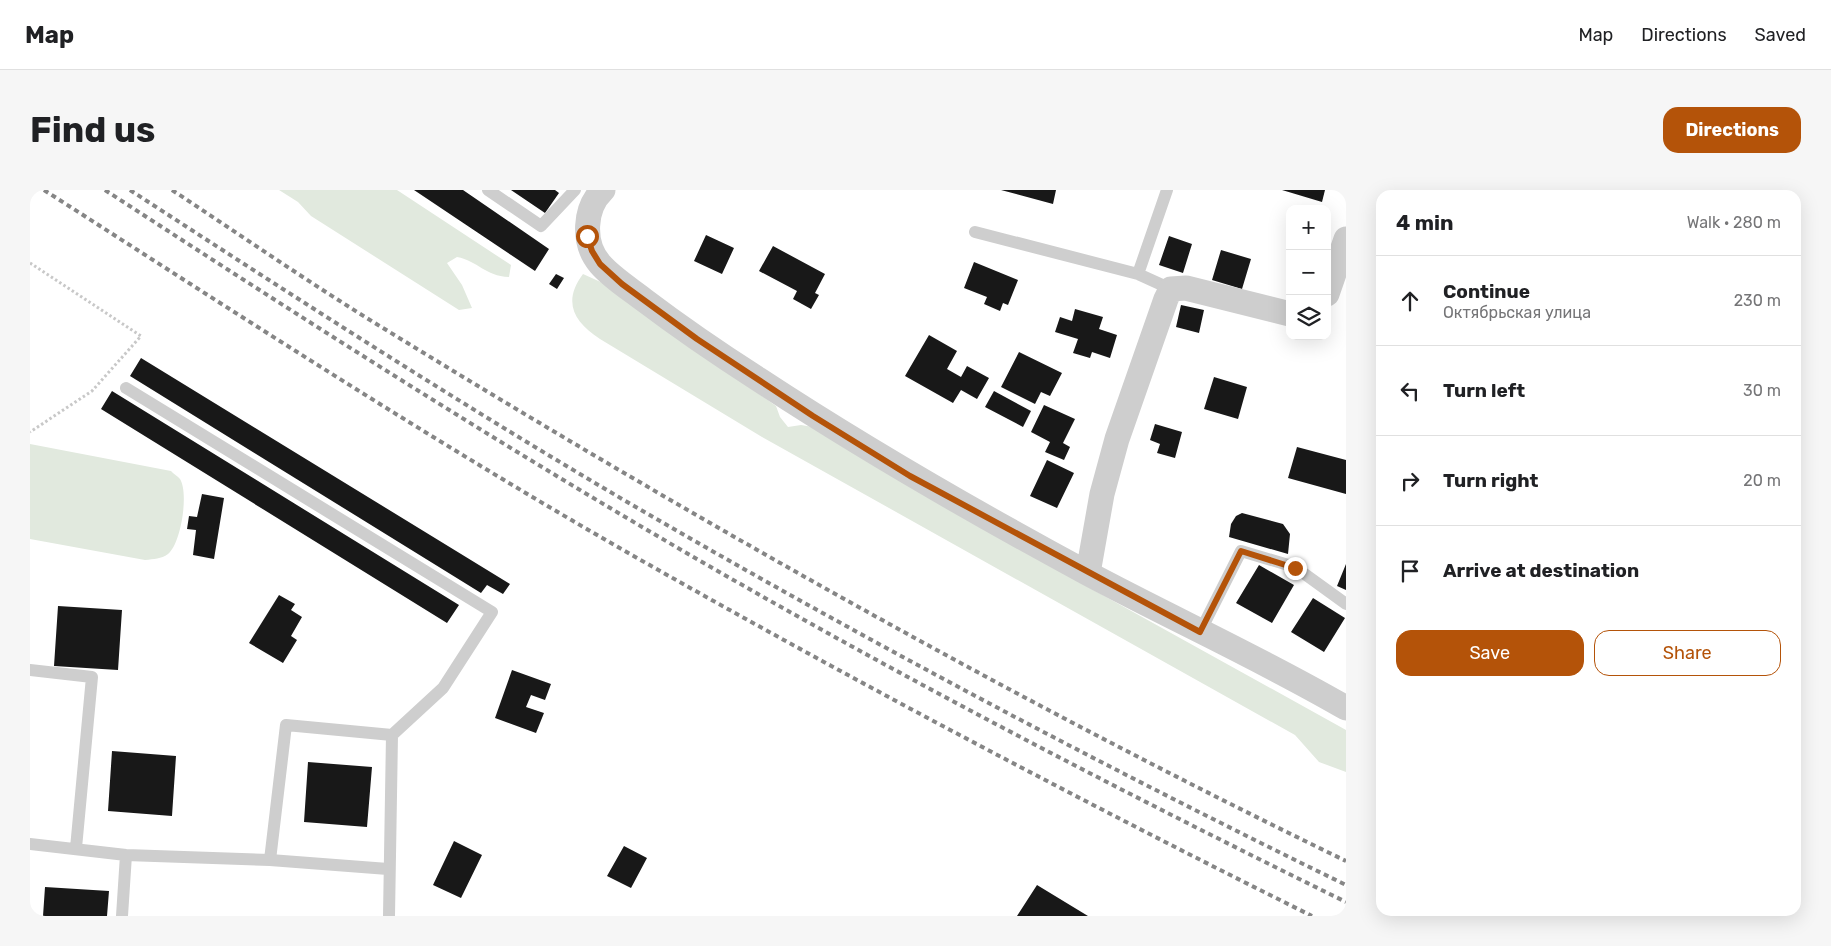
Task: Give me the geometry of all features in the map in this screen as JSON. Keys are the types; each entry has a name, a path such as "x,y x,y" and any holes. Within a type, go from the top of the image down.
{"street":[{"path":"591,194 587,236 592,251 600,264 697,339 910,476 1088,573 1346,708"},
{"path":"1331,282 1346,239"},
{"path":"1088,573 1102,494 1116,439 1171,289 1186,288 1286,313"}],"lane":[{"path":"488,190 541,226 591,194"},
{"path":"1138,274 1167,190"},
{"path":"975,232 1138,274 1171,289"},
{"path":"126,388 492,612 443,688 392,735 388,869 389,916"},
{"path":"1200,632 1241,551 1295,568 1346,604"},
{"path":"30,670 92,677 76,848"},
{"path":"270,860 286,725 392,735"},
{"path":"30,844 126,855 270,860 388,869"},
{"path":"122,916 126,855"}],"path":[{"path":"30,263 141,336 92,392 30,432"}],"shaded area":[{"path":"279,190 397,190 511,265 509,277 494,274 457,257 447,263 462,285 472,308 459,310 311,216 298,202"},
{"path":"583,274 605,284 776,406 780,417 788,427 801,425 813,427 1061,572 1346,730 1346,772 1319,762 1295,735 762,437 600,339 583,326 574,311 573,294"},
{"path":"30,444 171,471 180,479 184,495 180,530 173,548 163,557 145,560 30,539"}],"building":[{"path":"414,190 463,190 549,249 535,271"},
{"path":"511,190 555,190 559,193 545,213"},
{"path":"1001,190 1056,190 1053,204"},
{"path":"1282,190 1325,190 1322,202"},
{"path":"706,235 734,248 722,274 694,261"},
{"path":"1169,236 1192,244 1183,273 1159,265"},
{"path":"773,246 825,274 815,293 819,295 811,309 793,299 797,291 759,271"},
{"path":"1221,250 1251,259 1242,289 1212,280"},
{"path":"974,262 1018,280 1008,305 1003,303 1000,311 984,304 987,297 964,288"},
{"path":"556,274 564,278 557,289 549,284"},
{"path":"1181,305 1204,310 1199,333 1176,327"},
{"path":"1075,309 1103,317 1099,329 1117,335 1110,358 1092,352 1090,358 1073,353 1078,339 1055,332 1060,317 1072,321"},
{"path":"929,335 957,351 947,369 961,377 967,366 989,378 977,399 961,390 953,403 905,376"},
{"path":"1019,352 1062,373 1050,396 1041,392 1035,404 1001,387"},
{"path":"141,358 510,584 503,594 487,585 481,593 130,376"},
{"path":"1214,377 1247,387 1238,419 1204,409"},
{"path":"112,391 459,605 447,623 101,409"},
{"path":"994,391 1031,411 1023,427 985,407"},
{"path":"1044,405 1075,419 1063,443 1070,447 1064,460 1045,452 1050,442 1031,432"},
{"path":"1155,424 1182,432 1175,458 1157,453 1160,444 1150,440"},
{"path":"1297,447 1346,460 1346,494 1288,478"},
{"path":"1047,460 1074,473 1057,508 1030,496"},
{"path":"202,494 224,498 214,559 193,555 196,530 187,529 189,516 197,517"},
{"path":"1242,513 1283,524 1290,534 1288,554 1229,537 1231,524 1236,516"},
{"path":"1346,564 1346,590 1337,586"},
{"path":"1259,565 1294,585 1272,623 1236,603"},
{"path":"279,595 295,604 291,610 302,617 291,636 297,640 283,663 249,643"},
{"path":"1313,598 1345,618 1324,652 1291,632"},
{"path":"58,606 122,610 118,670 54,666"},
{"path":"512,670 551,684 545,700 531,695 526,707 544,713 536,733 495,718"},
{"path":"112,751 176,756 172,816 108,811"},
{"path":"308,762 372,767 367,827 304,822"},
{"path":"454,841 482,855 461,898 433,885"},
{"path":"624,846 647,858 631,888 607,876"},
{"path":"1037,885 1088,916 1017,916"},
{"path":"45,887 109,891 107,916 43,916"}],"railway":[{"path":"44,190 354,388 510,484 669,576 908,707 1150,834 1312,916"},
{"path":"105,190 461,418 678,548 926,687 1009,731 1177,818 1346,902"},
{"path":"130,190 475,410 686,536 849,628 1013,716 1179,802 1346,885"},
{"path":"172,190 383,328 738,539 979,673 1100,737 1346,861"}],"route":[{"path":"587,236 592,251 600,264 622,284 697,339 813,416 910,476 1200,632 1241,551 1295,568"}]}
